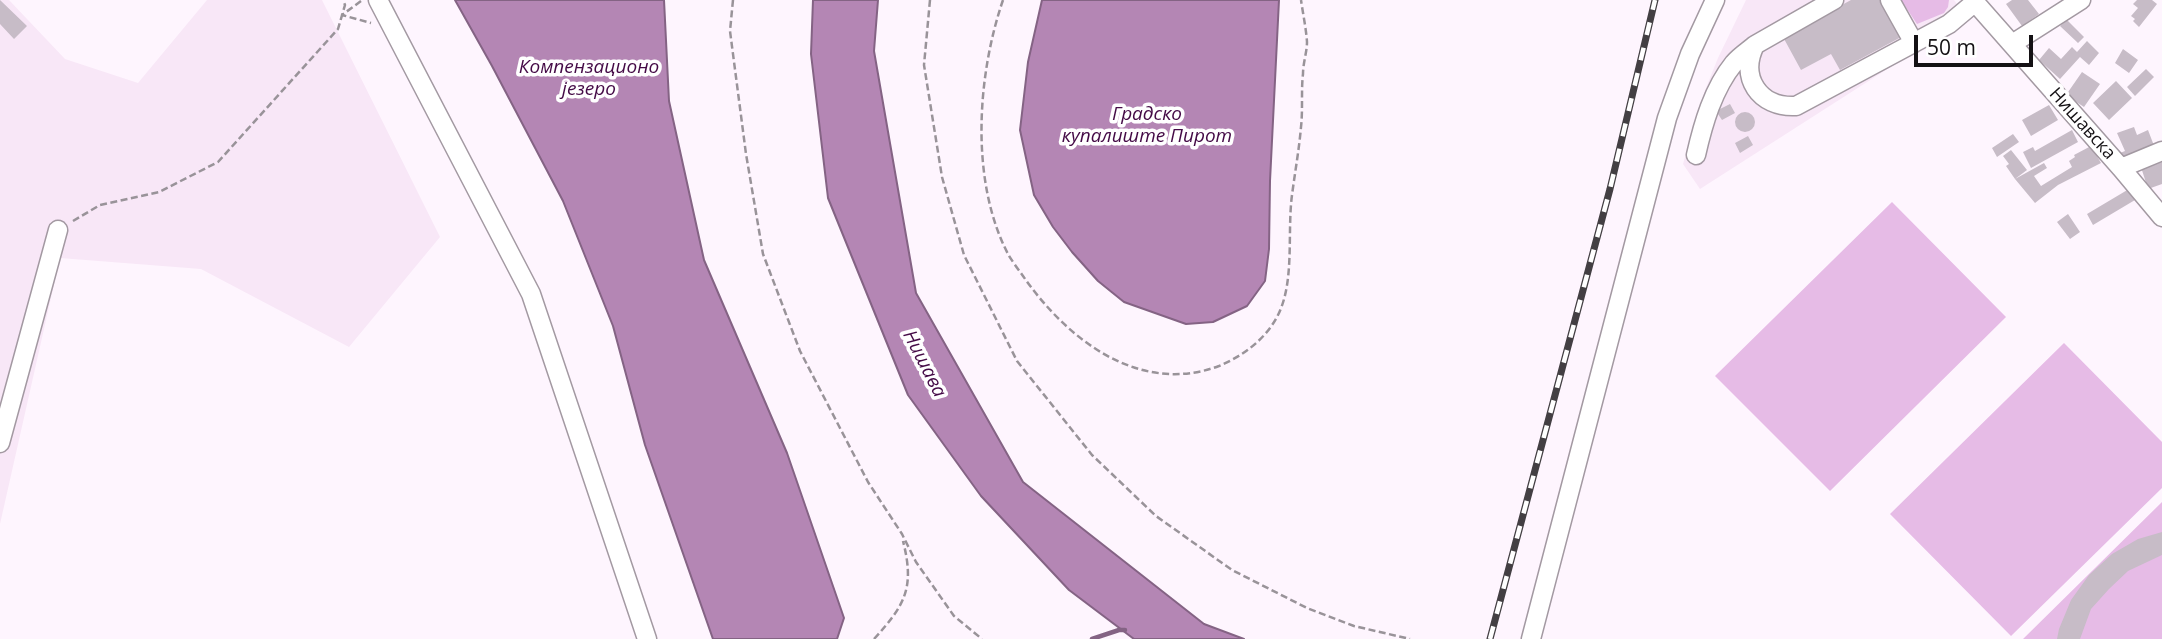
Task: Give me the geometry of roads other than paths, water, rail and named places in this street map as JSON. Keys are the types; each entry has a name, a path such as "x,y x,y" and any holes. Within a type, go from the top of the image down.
{"street":[{"path":"378,0 531,294 647,639"},
{"path":"1531,639 1667,118 1690,54 1715,0"},
{"path":"1696,155 1706,116 1734,63 1755,45 1834,0"},
{"path":"1890,0 1914,43"},
{"path":"2012,44 2081,0"},
{"path":"1755,45 1749,62 1755,87 1768,101 1786,107 1796,106 1949,24 1973,1"},
{"name":"Нишавска","path":"1973,1 2162,217"},
{"path":"2121,167 2162,150"},
{"path":"0,443 58,230"}],"water":[{"name":"Компензационо језеро","path":"455,0 664,0 669,101 704,260 787,453 844,618 837,639 713,639 645,445 613,326 563,201"},
{"name":"Нишава","path":"813,0 878,0 874,51 916,293 1023,482 1204,624 1244,639 1134,639 1069,590 981,496 908,395 828,198 811,54"},
{"name":"Градско купалиште Пирот","path":"1042,0 1279,0 1269,249 1265,281 1247,306 1213,322 1186,324 1124,302 1098,281 1053,227 1034,195 1020,130 1028,62"}],"waterway":[{"path":"1092,639 1125,630"}],"railway":[{"path":"1490,639 1610,189 1655,0"}]}
